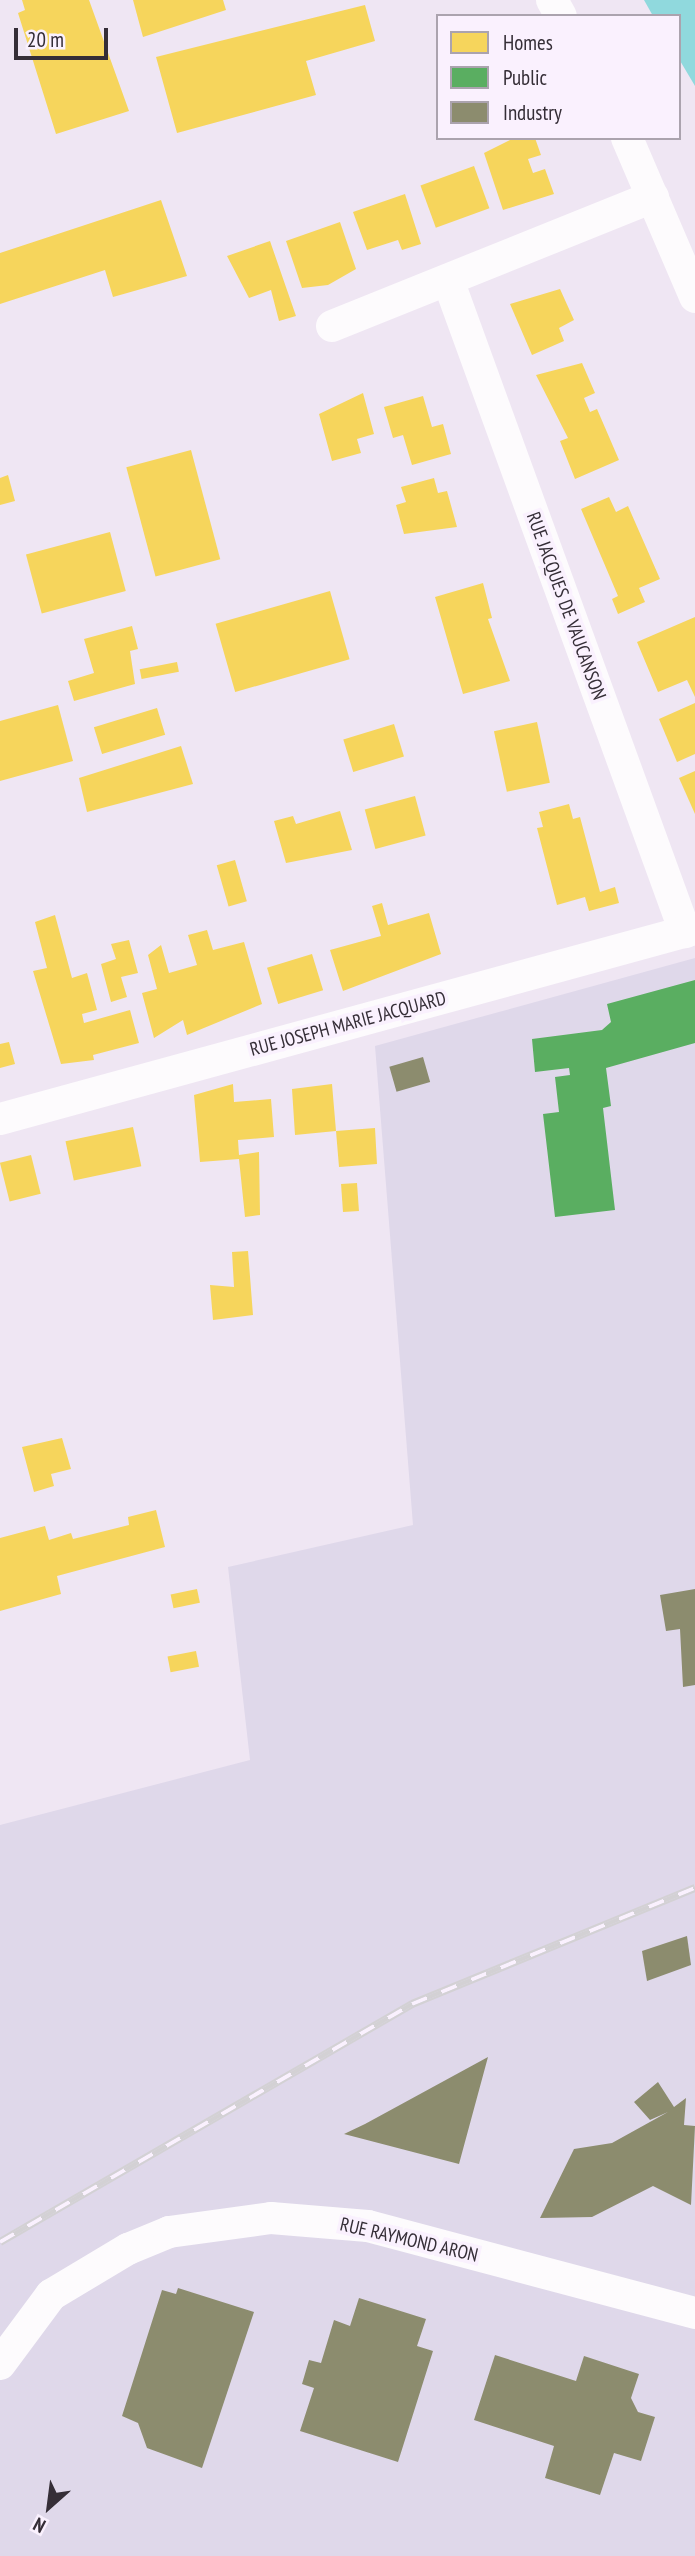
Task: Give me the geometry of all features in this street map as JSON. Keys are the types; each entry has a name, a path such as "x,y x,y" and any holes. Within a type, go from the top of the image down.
{"street":[{"path":"628,140 695,297"},
{"path":"332,327 653,197"},
{"name":"RUE JACQUES DE VAUCANSON","path":"449,280 690,931"},
{"name":"RUE JOSEPH MARIE JACQUARD","path":"0,1119 690,931"},
{"name":"RUE RAYMOND ARON","path":"0,2364 51,2295 87,2272 169,2232 259,2218 368,2227 695,2314"}],"shaded area":[{"path":"695,958 695,2556 0,2556 0,1825 250,1760 228,1567 413,1525 375,1046"}],"water":[{"path":"644,0 695,0 695,86 681,62 681,14 652,14"}],"building: Homes":[{"path":"22,0 89,0 129,111 56,134 18,13 25,10"},
{"path":"133,0 223,0 226,10 143,37"},
{"path":"365,5 375,41 306,61 316,95 177,133 156,57"},
{"path":"510,140 536,140 541,155 528,159 533,173 545,169 554,194 503,210 484,153"},
{"path":"474,166 489,208 436,228 420,185"},
{"path":"405,194 421,244 402,250 398,240 367,250 353,212"},
{"path":"161,200 187,276 113,297 105,270 0,304 0,253"},
{"path":"340,222 356,269 328,285 302,288 286,241"},
{"path":"270,241 296,316 279,321 271,290 249,298 227,256"},
{"path":"560,289 574,320 559,328 564,341 532,355 510,304"},
{"path":"582,363 595,393 584,398 590,412 597,409 619,460 575,479 560,441 568,438 536,375"},
{"path":"363,393 374,434 357,439 361,453 332,461 319,414"},
{"path":"423,396 432,427 443,424 451,454 412,465 403,435 393,438 384,407"},
{"path":"191,450 220,559 156,576 126,467"},
{"path":"8,475 15,501 0,505 0,478"},
{"path":"434,478 438,493 447,491 457,527 404,534 396,505 406,502 401,487"},
{"path":"609,497 616,512 628,506 660,579 639,588 645,602 618,614 612,599 618,596 581,509"},
{"path":"110,532 126,591 42,613 26,555"},
{"path":"483,583 492,618 488,619 510,681 463,694 435,597"},
{"path":"330,591 350,659 235,692 216,624"},
{"path":"695,617 695,697 687,680 658,692 637,642"},
{"path":"132,626 138,649 130,651 135,684 74,701 68,681 94,673 84,639"},
{"path":"177,662 179,672 142,679 140,669"},
{"path":"695,703 695,754 677,762 659,719"},
{"path":"58,705 73,761 0,781 0,721"},
{"path":"157,708 165,735 102,754 94,727"},
{"path":"537,722 550,783 507,792 494,731"},
{"path":"394,724 404,757 353,772 343,739"},
{"path":"181,746 193,784 87,812 79,778"},
{"path":"695,771 695,814 679,778"},
{"path":"415,796 426,836 375,849 365,809"},
{"path":"569,804 573,819 580,817 600,892 615,887 619,903 589,911 585,897 557,905 537,828 543,827 539,812"},
{"path":"340,811 352,850 286,863 274,821 293,816 296,824"},
{"path":"235,860 247,901 229,907 217,865"},
{"path":"382,903 388,925 429,913 441,954 343,991 330,950 381,936 372,906"},
{"path":"55,915 72,978 87,973 97,1010 82,1014 84,1023 130,1010 139,1043 93,1055 94,1060 61,1064 33,971 47,968 35,922"},
{"path":"207,930 213,950 244,942 262,1004 187,1035 183,1020 154,1038 142,993 157,989 148,955 161,945 169,973 197,965 188,935"},
{"path":"129,940 138,973 121,977 127,997 111,1002 101,964 116,959 111,944"},
{"path":"312,954 323,990 278,1004 267,968"},
{"path":"9,1042 15,1064 0,1068 0,1044"},
{"path":"233,1084 234,1102 271,1099 274,1137 238,1140 239,1155 259,1152 260,1215 245,1217 239,1159 200,1162 194,1095"},
{"path":"332,1084 336,1131 295,1135 292,1089"},
{"path":"133,1127 141,1166 74,1180 66,1141"},
{"path":"375,1128 377,1164 339,1167 336,1131"},
{"path":"31,1155 41,1194 10,1202 0,1163"},
{"path":"357,1183 359,1211 343,1212 341,1184"},
{"path":"248,1251 253,1315 213,1320 210,1285 234,1287 232,1252"},
{"path":"62,1438 71,1469 51,1474 54,1486 34,1492 22,1447"},
{"path":"156,1510 165,1547 57,1576 61,1594 0,1611 0,1538 45,1526 49,1540 71,1533 73,1539 129,1525 128,1517"},
{"path":"197,1589 200,1603 174,1608 171,1595"},
{"path":"196,1651 199,1667 171,1672 168,1657"}],"building: Public":[{"path":"695,980 695,1043 606,1068 611,1106 603,1108 615,1210 555,1217 543,1114 559,1112 555,1077 570,1075 569,1068 535,1072 532,1039 602,1030 611,1022 607,1004"}],"building: Industry":[{"path":"423,1057 430,1082 397,1092 389,1067"},
{"path":"695,1589 695,1685 683,1687 680,1629 666,1631 660,1595"},
{"path":"687,1936 691,1965 647,1981 642,1951"},
{"path":"488,2057 459,2164 344,2134 365,2124"},
{"path":"658,2082 674,2107 686,2098 684,2125 695,2126 691,2205 653,2186 592,2217 540,2218 574,2149 612,2143 668,2112 650,2120 634,2102"},
{"path":"178,2288 254,2312 202,2468 147,2448 138,2423 122,2416 162,2290 176,2294"},
{"path":"359,2298 426,2319 417,2346 433,2351 398,2462 300,2431 314,2388 302,2384 309,2360 321,2363 334,2320 350,2326"},
{"path":"495,2355 576,2381 584,2356 639,2374 631,2398 638,2412 655,2417 641,2461 614,2453 600,2495 545,2478 554,2446 474,2420"}],"railway":[{"path":"0,2242 412,2004 695,1888"}]}
